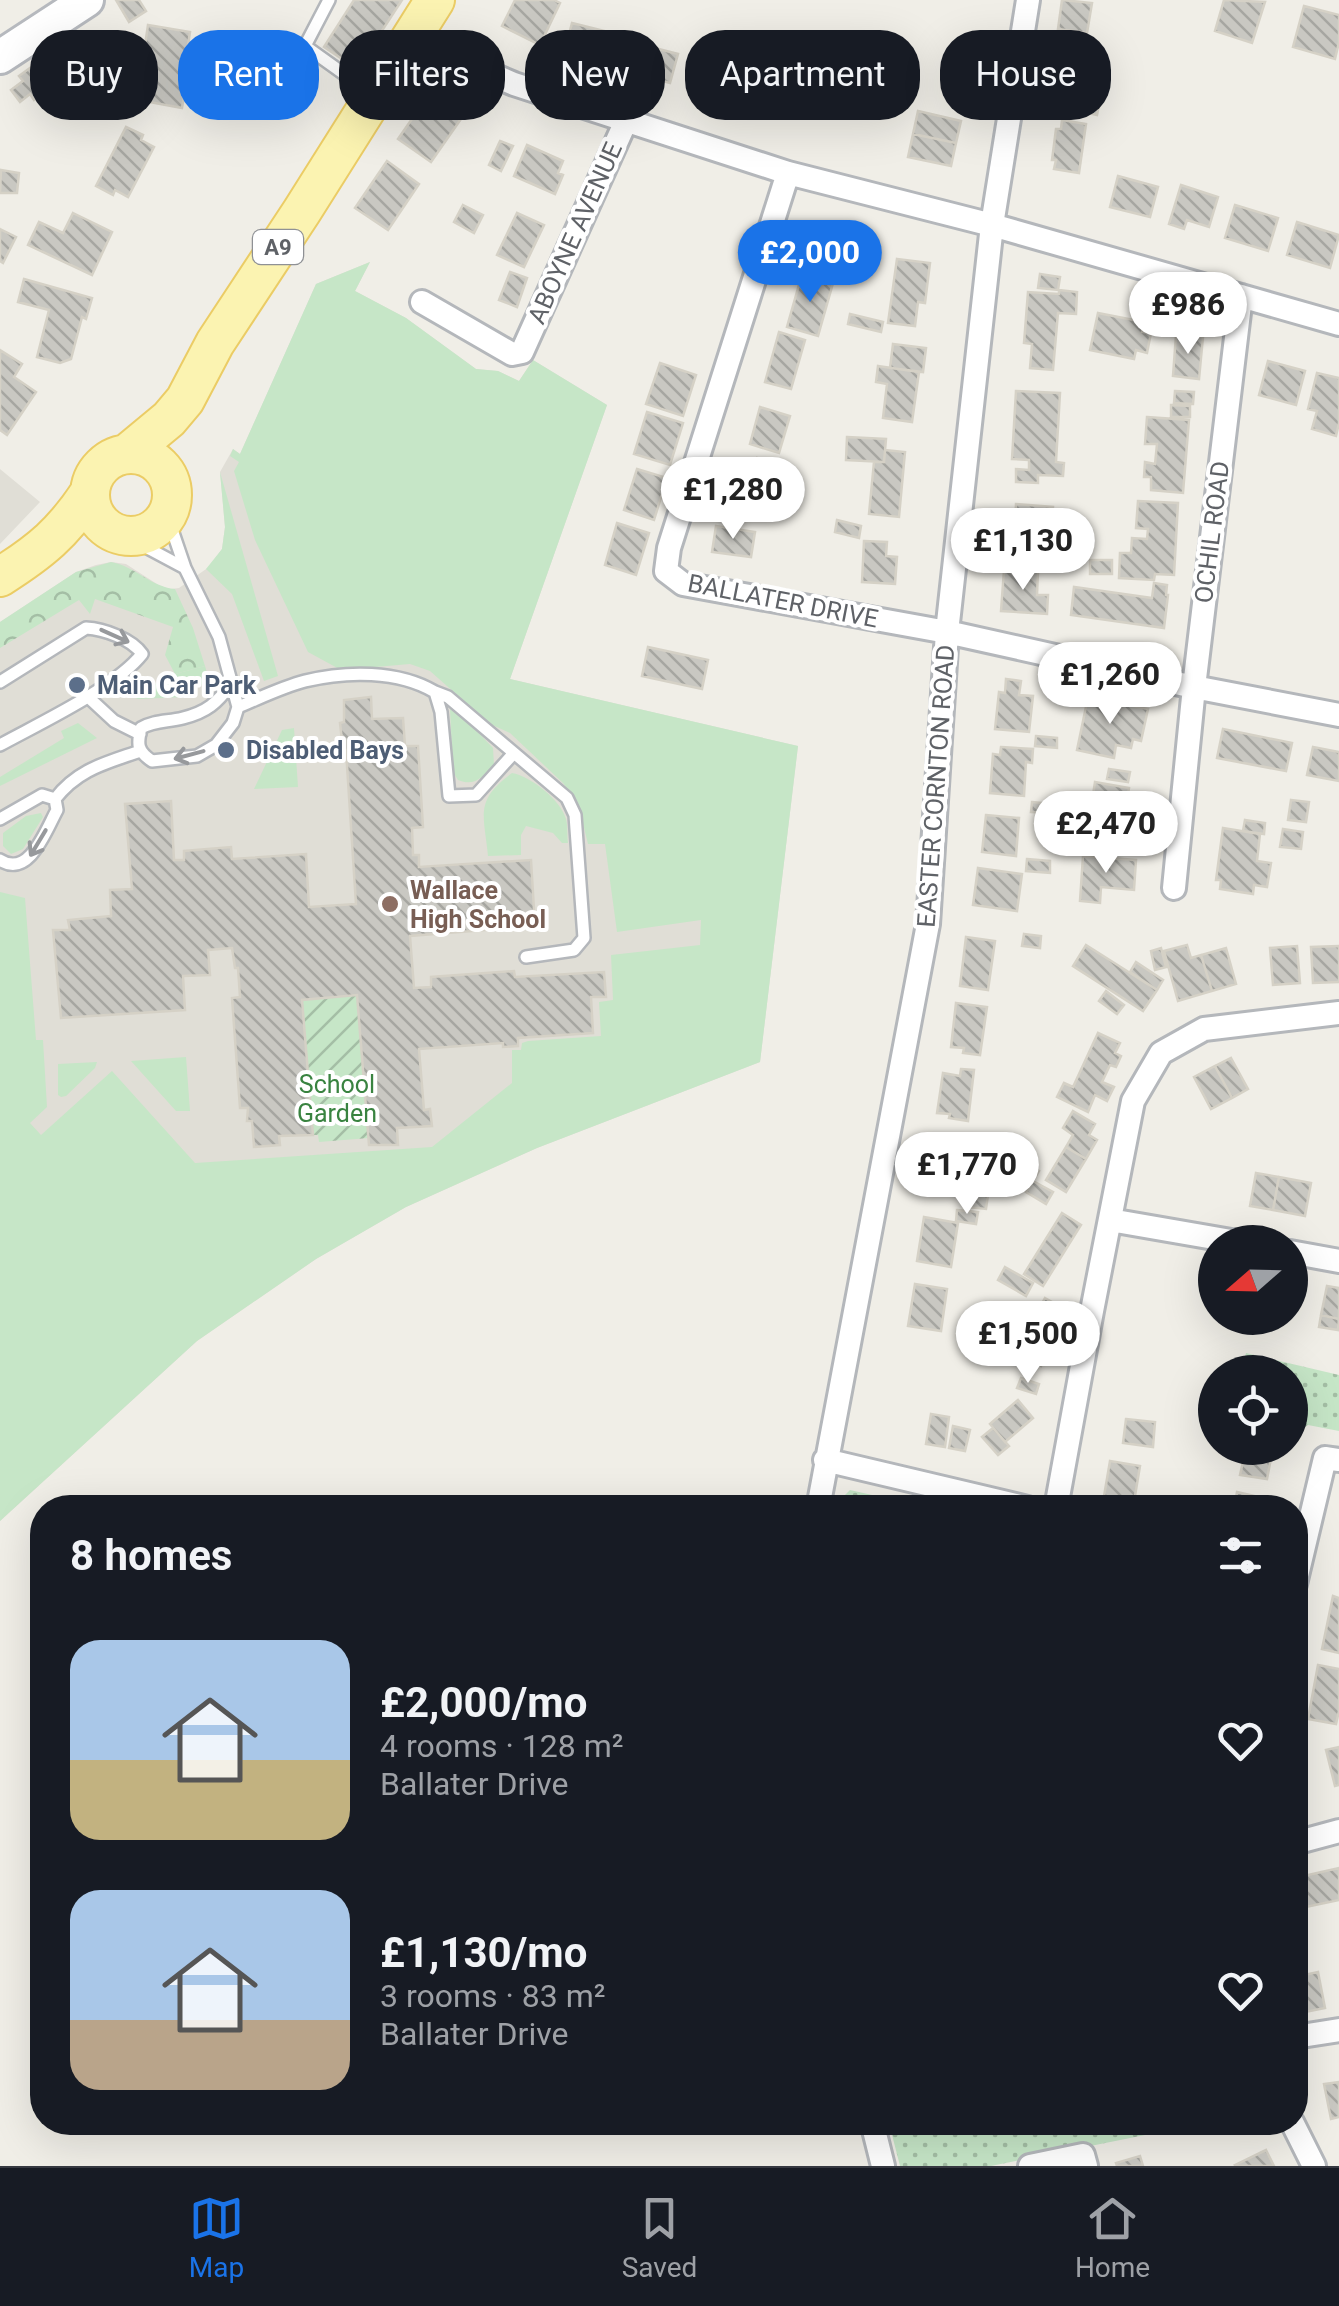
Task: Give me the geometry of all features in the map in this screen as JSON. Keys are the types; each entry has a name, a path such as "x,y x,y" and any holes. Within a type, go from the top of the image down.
{"main road":[{"path":"0,57 87,0"},
{"name":"A9","path":"426,30 435,0"},
{"name":"A9","path":"37,554 90,492 98,470 106,462 128,454 170,419 185,400 215,343 359,120"},
{"name":"A9","path":"0,576 37,554 82,537 149,532 167,515 172,502 168,476 185,400"},
{"path":"128,454 151,458 168,476"},
{"path":"90,492 95,514 118,533"}],"street":[{"name":"EASTER CORNTON ROAD","path":"820,1495 928,924 947,632 992,225 1028,0"},
{"path":"505,80 788,173 992,225 1339,324"},
{"name":"ABOYNE AVENUE","path":"422,302 512,354 522,352 626,121"},
{"name":"BALLATER DRIVE","path":"788,173 675,529 666,571 683,584 947,632 1339,715"},
{"name":"OCHIL ROAD","path":"1174,888 1241,296"},
{"path":"1058,1495 1134,1100 1161,1053 1204,1029 1339,1012"},
{"path":"1110,1220 1198,1235"},
{"path":"1308,1255 1339,1261"},
{"path":"1308,1529 1325,1458 1339,1460"},
{"path":"825,1460 973,1495"},
{"path":"1308,1833 1339,1831"},
{"path":"1308,2035 1339,2030"},
{"path":"875,2135 882,2166"},
{"path":"1298,2135 1314,2166"},
{"path":"1030,2166 1083,2156 1086,2166"}],"lane":[{"path":"330,0 305,46 339,70"},
{"path":"167,515 184,568 219,637 238,706 233,723 216,744 197,756 152,761 140,751 142,728 150,722 183,718 215,704 231,684"},
{"path":"118,533 184,568"},
{"path":"0,682 86,628 98,629 137,646 142,654 133,665 87,696 0,745"},
{"path":"238,706 303,682 337,676 398,676 448,696 567,798 575,815 584,938 574,950 526,957"},
{"path":"435,692 441,712 450,796 476,794 514,753"},
{"path":"87,696 114,721 140,734"},
{"path":"55,799 81,772 140,751"},
{"path":"0,819 42,796 55,799"},
{"path":"0,860 17,866 29,859 58,810 55,799"}],"shaded area":[{"name":"Wallace High School","path":"370,262 355,291 406,318 476,369 498,371 519,381 533,360 607,405 510,679 798,746 760,1062 537,1148 406,1207 316,1259 197,1341 0,1521 0,622 76,572 96,565 126,564 171,589 179,588 209,567 222,549 225,527 220,472 233,449 240,454 316,284"},
{"path":"0,469 40,502 0,544"}],"green space":[{"path":"370,262 355,291 406,318 476,369 498,371 519,381 533,360 607,405 510,679 798,746 760,1062 537,1148 406,1207 316,1259 197,1341 0,1521 0,892 25,898 36,1040 43,1040 47,1107 30,1123 41,1135 112,1071 195,1163 432,1147 512,1083 512,1050 521,1050 522,1043 601,1036 599,1002 613,1000 611,955 700,945 701,920 617,932 605,844 588,844 578,803 563,783 510,733 490,724 430,671 410,664 341,670 308,652 255,540 234,471 239,462 230,456 233,449 240,454 316,284"},
{"path":"220,472 278,676 264,681 232,594 206,569 222,549 225,527"},
{"path":"111,562 175,589 205,666 175,674 165,655 173,627 95,599 90,614 79,600 0,648 0,622 76,572"},
{"path":"205,666 210,682 184,697 131,696 175,674"},
{"path":"450,709 493,748 494,765 474,781 458,780 453,772"},
{"path":"78,723 97,738 0,786 0,777 64,738 61,731"},
{"path":"294,728 298,787 254,789 282,730"},
{"path":"512,773 536,784 558,804 566,819 568,843 562,843 553,833 526,826 521,835 521,855 488,856 484,809 492,792"},
{"path":"41,813 43,817 23,849 11,854 3,846 3,833 26,816"},
{"name":"School Garden","path":"357,995 369,1138 319,1142 318,1135 313,1135 302,1000"},
{"path":"186,1057 190,1111 176,1111 131,1061"},
{"path":"97,1062 66,1096 58,1095 58,1064"},
{"path":"1308,1368 1339,1375 1339,1431 1308,1425"},
{"path":"850,1490 872,1495 845,1495"},
{"path":"892,2135 1145,2135 991,2166 900,2166"}],"building":[{"path":"116,0 139,0 146,11 129,22"},
{"path":"354,0 402,0 382,30 339,30 339,57 324,47"},
{"path":"515,0 560,3 547,30 525,30 525,38 502,26"},
{"path":"1062,0 1092,3 1088,30 1058,29"},
{"path":"1224,0 1265,2 1252,43 1215,31"},
{"path":"1304,6 1339,15 1335,59 1293,47"},
{"path":"572,23 600,30 570,30"},
{"path":"148,25 178,30 178,107 158,104 158,30 147,30"},
{"path":"665,51 678,54 670,83 665,82"},
{"path":"30,68 30,94 20,102 11,90 23,81 19,76"},
{"path":"920,111 940,116 940,120 961,121 956,143 913,134"},
{"path":"411,120 460,120 431,162 398,139"},
{"path":"1062,120 1086,124 1079,173 1054,169 1056,129 1061,129"},
{"path":"126,127 143,135 141,140 154,147 128,197 96,186"},
{"path":"913,134 956,143 951,166 908,157"},
{"path":"500,141 513,146 501,171 489,165"},
{"path":"527,145 563,161 558,173 563,175 555,194 514,176"},
{"path":"387,161 419,184 388,230 355,208"},
{"path":"1,170 19,173 17,193 0,193"},
{"path":"1118,176 1158,187 1150,217 1110,207"},
{"path":"1181,185 1218,197 1209,227 1187,220 1184,229 1169,224"},
{"path":"463,205 483,215 474,233 454,222"},
{"path":"1235,205 1278,218 1268,251 1225,238"},
{"path":"73,213 112,232 92,275 28,245 39,222 63,233"},
{"path":"517,213 544,225 524,267 497,255"},
{"path":"1297,222 1339,235 1330,268 1287,255"},
{"path":"809,226 850,237 842,266 820,260 817,272 798,266"},
{"path":"0,229 16,237 3,263 0,261"},
{"path":"897,259 930,263 925,303 918,302 915,326 888,323"},
{"path":"510,272 527,278 517,307 499,300"},
{"path":"802,274 833,283 818,336 787,327"},
{"path":"1040,274 1060,277 1058,290 1038,288"},
{"path":"24,279 92,298 86,319 82,317 71,359 60,363 37,357 49,310 18,302"},
{"path":"1059,290 1077,292 1076,314 1058,313 1053,370 1030,368 1032,344 1024,343 1028,292 1059,294"},
{"path":"1098,313 1144,322 1142,332 1151,333 1147,353 1136,350 1134,359 1090,350"},
{"path":"850,314 883,322 881,332 848,324"},
{"path":"779,332 805,340 791,389 765,382"},
{"path":"1176,335 1203,337 1199,379 1173,376"},
{"path":"893,344 926,348 923,372 890,368"},
{"path":"0,350 22,364 14,377 36,392 7,435 0,430"},
{"path":"1268,361 1305,371 1296,405 1259,395"},
{"path":"660,363 696,375 683,416 646,404"},
{"path":"878,366 919,372 912,422 883,418 887,384 876,382"},
{"path":"1317,373 1339,378 1336,436 1312,429 1317,411 1308,409"},
{"path":"1016,391 1060,393 1056,462 1064,463 1063,476 1038,475 1038,483 1016,482 1016,469 1029,470 1029,460 1012,459"},
{"path":"1175,391 1194,392 1193,404 1174,403"},
{"path":"1171,405 1190,406 1190,417 1171,417"},
{"path":"760,407 790,416 779,453 750,444"},
{"path":"647,412 683,423 670,465 634,454"},
{"path":"1147,417 1189,420 1183,493 1151,490 1151,477 1144,477 1145,462 1155,464 1157,444 1145,444"},
{"path":"847,437 886,439 884,462 846,460"},
{"path":"885,450 905,452 899,517 869,514 874,462 884,462"},
{"path":"757,458 775,463 772,472 754,467"},
{"path":"737,462 772,472 761,510 726,500"},
{"path":"637,469 667,478 654,520 624,510"},
{"path":"1138,501 1178,503 1174,575 1155,574 1154,580 1119,578 1120,553 1131,553 1132,538 1147,539 1148,529 1136,528"},
{"path":"1016,504 1053,507 1050,548 1006,544 1008,525 1015,525"},
{"path":"837,520 861,526 859,538 835,532"},
{"path":"617,523 649,533 636,575 605,565"},
{"path":"716,526 755,532 751,557 712,552"},
{"path":"864,541 887,542 886,556 897,557 895,584 862,582"},
{"path":"1090,560 1112,560 1112,574 1090,574"},
{"path":"1004,570 1038,572 1037,595 1048,595 1047,614 1001,611"},
{"path":"1154,583 1167,585 1164,628 1071,615 1074,587 1152,598"},
{"path":"648,647 708,660 702,689 642,676"},
{"path":"1006,679 1021,681 1019,695 1033,696 1029,732 995,729 999,692 1005,693"},
{"name":"Wallace High School","path":"371,697 372,719 403,718 405,746 418,746 423,827 412,828 413,855 419,855 419,867 531,860 535,926 410,936 414,988 431,987 431,977 514,971 515,977 604,972 606,997 591,997 593,1033 518,1038 518,1046 503,1047 503,1043 419,1049 424,1110 430,1109 432,1126 397,1128 398,1145 369,1145 357,995 302,1000 313,1135 279,1136 280,1145 254,1147 248,1108 240,1108 232,998 240,997 232,948 208,950 210,975 183,976 185,1010 61,1018 53,930 70,930 68,920 111,916 110,890 132,889 125,804 171,801 174,860 184,860 184,851 231,847 232,859 306,854 309,907 356,904 346,750 340,723 344,722 344,700"},
{"path":"1088,697 1148,709 1141,741 1133,739 1131,748 1116,745 1114,758 1077,750"},
{"path":"1223,729 1292,743 1286,771 1217,758"},
{"path":"1036,736 1057,738 1057,748 1035,746"},
{"path":"1001,747 1033,749 1032,763 1026,762 1024,796 990,793 993,754 1000,755"},
{"path":"1313,747 1339,752 1339,781 1307,775"},
{"path":"1109,769 1130,772 1128,782 1107,779"},
{"path":"1095,782 1129,788 1127,800 1093,795"},
{"path":"1291,800 1309,802 1306,822 1288,820"},
{"path":"1032,802 1053,804 1052,813 1031,812"},
{"path":"1105,805 1144,809 1140,850 1101,846"},
{"path":"986,815 1019,818 1016,856 982,852"},
{"path":"1245,820 1265,823 1264,834 1243,831"},
{"path":"1223,828 1260,834 1257,861 1271,863 1267,887 1254,885 1253,894 1220,889 1221,880 1216,880"},
{"path":"1283,829 1303,832 1301,849 1280,847"},
{"path":"1083,856 1136,860 1134,890 1101,887 1100,903 1080,901"},
{"path":"1027,859 1050,861 1050,873 1026,871"},
{"path":"978,868 1022,874 1017,911 973,905"},
{"path":"1024,934 1041,936 1040,948 1022,946"},
{"path":"966,937 995,941 988,990 960,986"},
{"path":"1086,945 1157,990 1143,1011 1073,966"},
{"path":"1187,945 1191,958 1201,955 1212,991 1178,1001 1164,951"},
{"path":"1297,946 1300,983 1273,985 1270,948"},
{"path":"1339,946 1339,982 1313,983 1311,947"},
{"path":"1161,948 1166,967 1155,970 1151,951"},
{"path":"1226,948 1236,984 1212,991 1201,955"},
{"path":"1136,962 1163,980 1157,990 1130,972"},
{"path":"1106,991 1124,1005 1117,1014 1099,1001"},
{"path":"956,1003 987,1007 980,1055 951,1047"},
{"path":"1098,1033 1120,1043 1115,1053 1121,1056 1116,1067 1110,1065 1102,1082 1114,1087 1107,1101 1095,1095 1088,1112 1057,1097 1064,1083 1073,1087"},
{"path":"1231,1058 1248,1089 1232,1098 1215,1066"},
{"path":"1215,1066 1232,1098 1211,1109 1194,1077"},
{"path":"961,1069 974,1070 968,1121 937,1113 943,1073 960,1076"},
{"path":"1073,1111 1095,1124 1089,1135 1097,1140 1086,1159 1066,1147 1073,1135 1063,1128"},
{"path":"932,1142 964,1146 960,1167 967,1168 964,1189 938,1186 939,1180 927,1179"},
{"path":"1066,1147 1086,1159 1066,1192 1046,1180"},
{"path":"1023,1162 1039,1171 1033,1181 1018,1171"},
{"path":"1256,1173 1279,1177 1273,1210 1250,1206"},
{"path":"1279,1177 1311,1183 1305,1216 1273,1210"},
{"path":"1033,1181 1053,1192 1046,1204 1026,1192"},
{"path":"968,1193 988,1195 986,1209 966,1207"},
{"path":"957,1210 978,1212 976,1224 956,1221"},
{"path":"1062,1213 1081,1225 1043,1286 1024,1274"},
{"path":"924,1217 958,1223 951,1267 917,1261"},
{"path":"1005,1267 1033,1283 1026,1296 998,1280"},
{"path":"915,1284 947,1289 941,1331 908,1326"},
{"path":"1327,1286 1339,1288 1339,1319 1321,1315"},
{"path":"1045,1298 1066,1310 1058,1324 1063,1327 1059,1334 1054,1331 1042,1352 1047,1355 1041,1366 1036,1363 1031,1372 1010,1360 1016,1351 1004,1344 1015,1325 1027,1331"},
{"path":"1321,1315 1339,1319 1338,1330 1319,1327"},
{"path":"976,1335 986,1337 983,1353 973,1352"},
{"path":"1021,1378 1039,1384 1036,1394 1017,1388"},
{"path":"1018,1400 1033,1418 1005,1442 990,1424"},
{"path":"931,1414 949,1417 945,1447 926,1444"},
{"path":"1126,1419 1155,1422 1153,1447 1123,1443"},
{"path":"953,1426 970,1430 965,1451 949,1448"},
{"path":"993,1428 1009,1446 998,1455 982,1437"},
{"path":"1110,1461 1140,1466 1135,1495 1104,1495"},
{"path":"1242,1465 1270,1465 1267,1479 1240,1475"},
{"path":"1333,1596 1339,1598 1339,1653 1322,1649"},
{"path":"1318,1665 1339,1669 1336,1724 1308,1719"},
{"path":"1339,1747 1339,1785 1335,1786 1326,1750"},
{"path":"1339,1868 1339,1900 1308,1907 1308,1875"},
{"path":"1318,1972 1325,2008 1308,2011 1308,1974"},
{"path":"1339,2082 1339,2117 1331,2119 1324,2084"},
{"path":"1266,2150 1274,2166 1235,2165"},
{"path":"1140,2156 1143,2166 1117,2166 1116,2163"}],"place":[{"name":"Main Car Park","path":"77,685"},
{"name":"Disabled Bays","path":"226,750"},
{"name":"Wallace High School","path":"390,904"}]}
